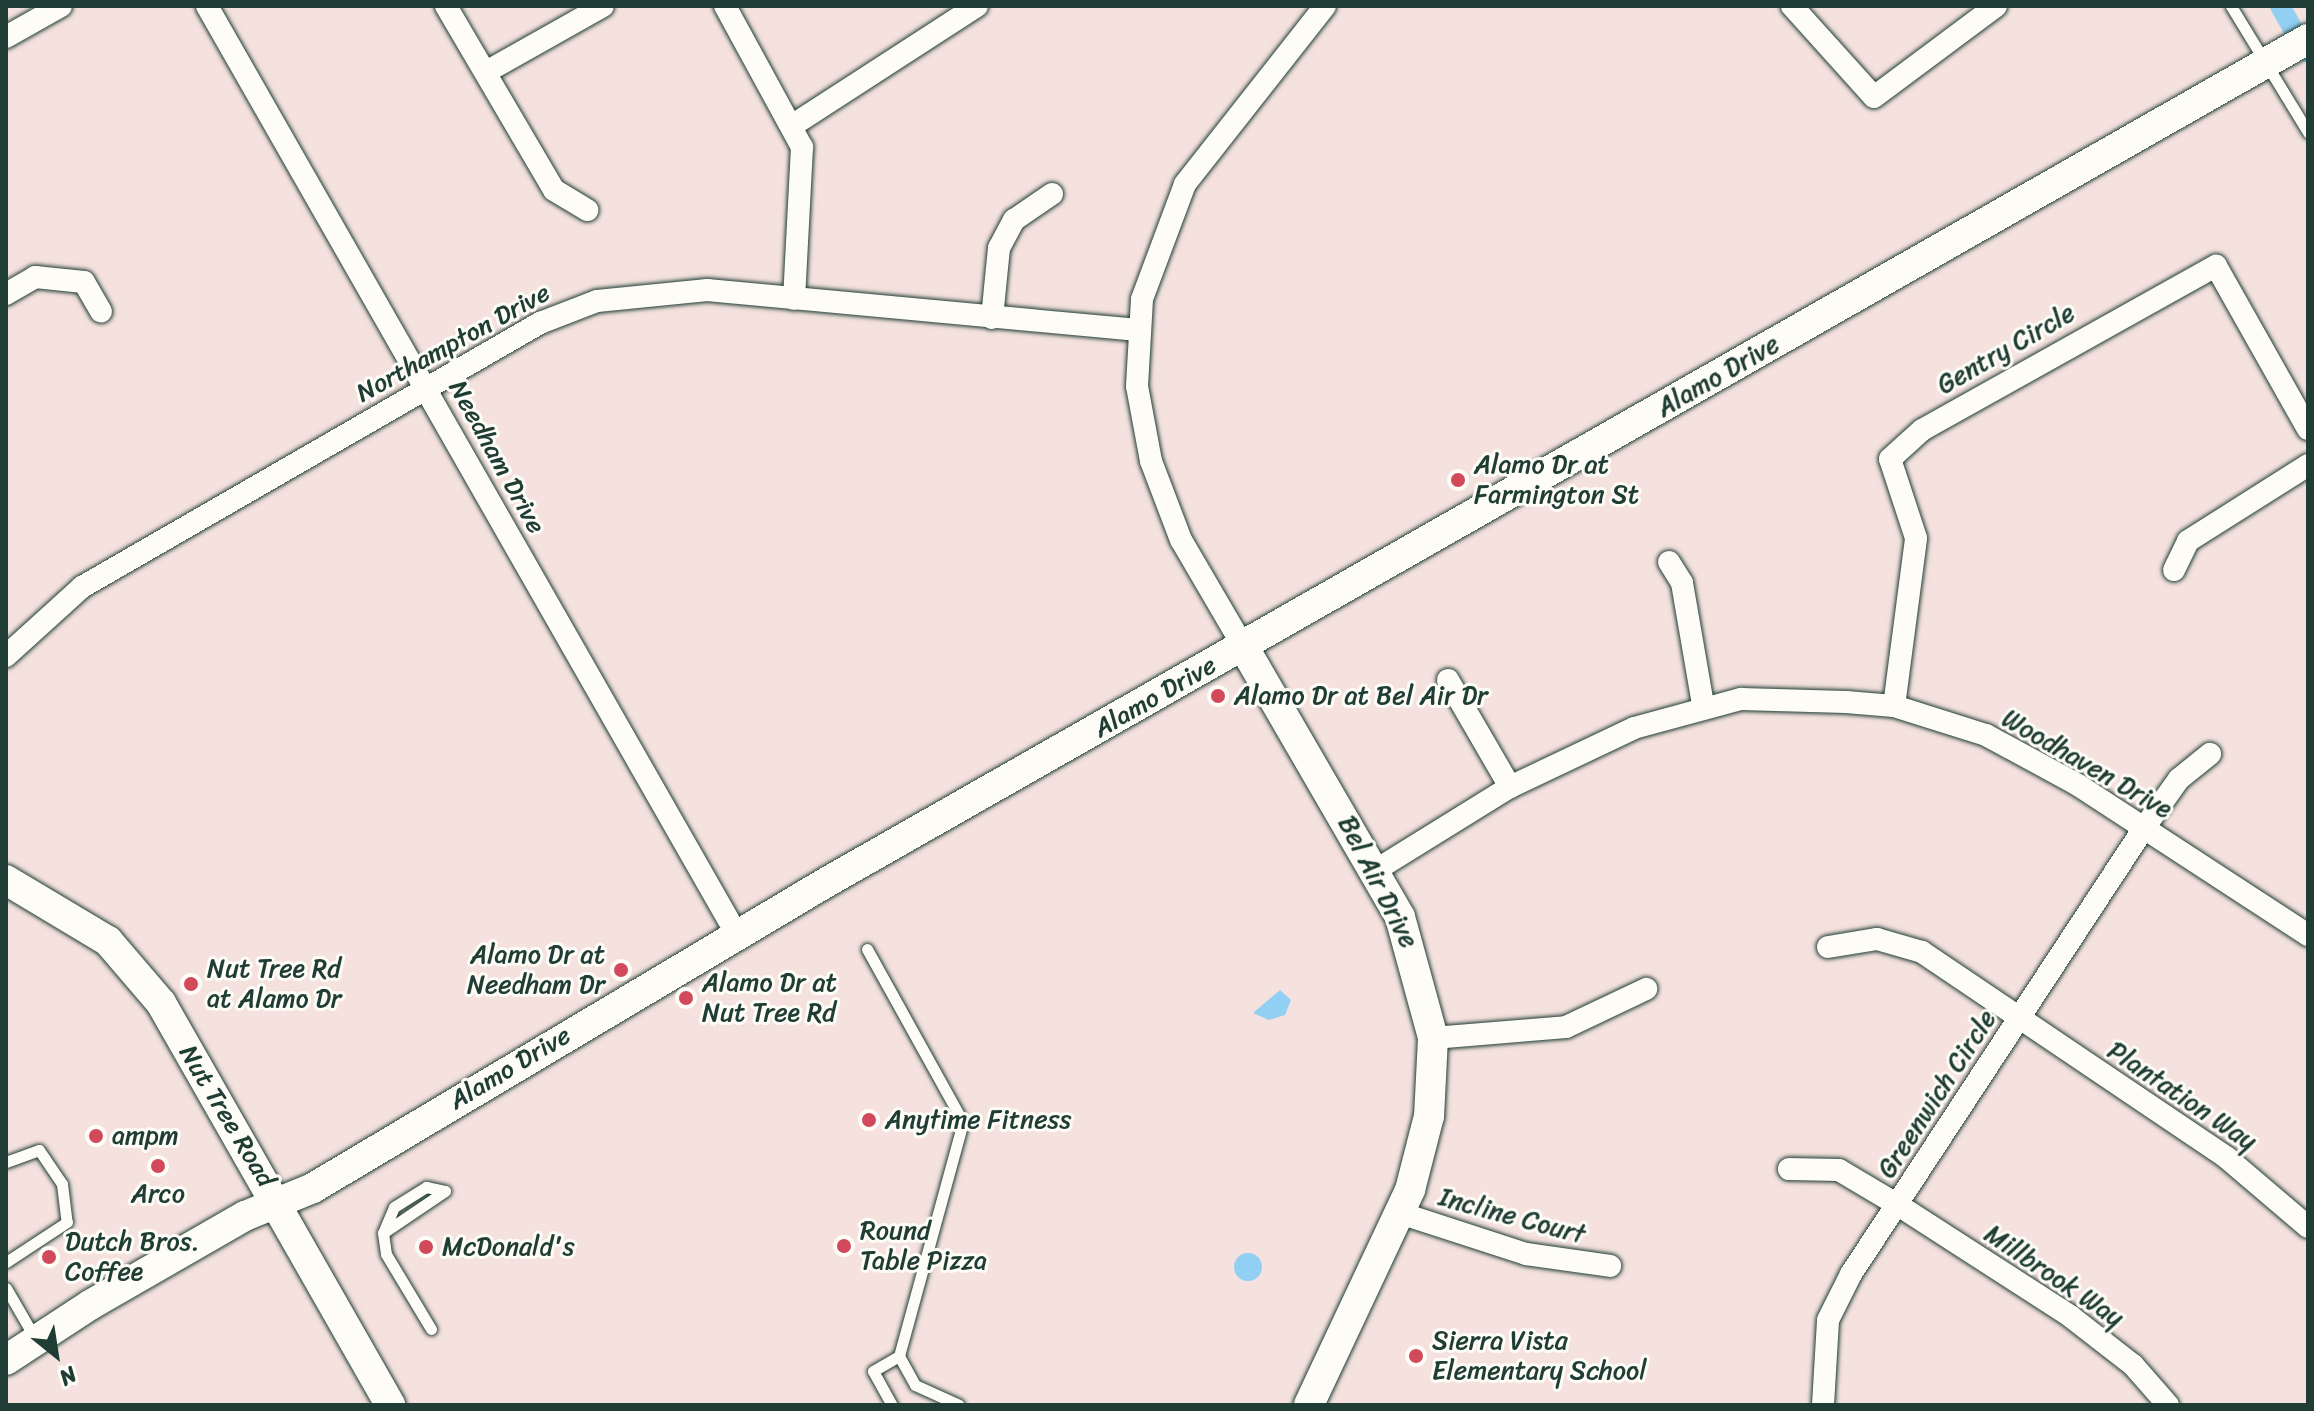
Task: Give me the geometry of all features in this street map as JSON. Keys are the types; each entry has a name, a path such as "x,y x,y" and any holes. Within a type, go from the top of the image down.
{"main road":[{"name":"Alamo Drive","path":"6,1360 278,1201 313,1188 737,935 2308,39"},
{"name":"Bel Air Drive","path":"1243,646 1376,870 1418,963 1433,1038 1429,1116 1400,1213 1309,1405"},
{"name":"Nut Tree Road","path":"6,880 81,921 127,962 161,1003 278,1201 390,1405"}],"street":[{"path":"6,37 61,6"},
{"name":"Needham Drive","path":"207,6 427,386 737,935"},
{"path":"446,6 554,190 587,210"},
{"path":"486,72 603,6"},
{"path":"725,6 793,125 802,147 794,299"},
{"path":"793,125 977,6"},
{"path":"1243,646 1181,540 1151,461 1137,386 1138,330 1149,264 1185,184 1325,6"},
{"path":"1792,6 1874,97 1996,6"},
{"path":"992,318 999,248 1014,220 1052,194"},
{"name":"Gentry Circle","path":"1894,706 1916,538 1890,459 1922,430 2216,266 2308,429"},
{"path":"6,294 35,277 84,282 101,311"},
{"name":"Northampton Drive","path":"6,656 82,587 540,323 621,295 707,290 1138,330"},
{"path":"2174,570 2188,541 2308,465"},
{"path":"1669,562 1682,583 1703,705"},
{"path":"1448,680 1510,787"},
{"name":"Woodhaven Drive","path":"1376,870 1510,787 1703,705 1799,699 1894,706 1986,735 2144,828 2308,935"},
{"name":"Greenwich Circle","path":"1823,1405 1828,1320 1898,1205 2144,828 2179,779 2210,754"},
{"name":"Plantation Way","path":"1828,947 1877,939 1922,952 2227,1158 2308,1227"},
{"path":"1433,1038 1566,1027 1646,989"},
{"name":"Millbrook Way","path":"1789,1169 1839,1170 1898,1205 2070,1316 2133,1365 2168,1405"},
{"name":"Incline Court","path":"1400,1213 1526,1254 1610,1266"}],"lane":[{"path":"2231,6 2271,61 2308,132"},
{"path":"867,949 963,1122 899,1356 915,1385 959,1405"},
{"path":"6,1162 39,1150 62,1184 67,1222 6,1262"},
{"path":"431,1329 386,1254 383,1233 445,1191"},
{"path":"6,1288 38,1342"},
{"path":"892,1405 873,1371 899,1356"}],"water":[{"path":"1280,990 1291,1000 1285,1015 1269,1020 1253,1013"},
{"path":"1248,1253 1258,1257 1262,1267 1258,1277 1248,1281 1238,1277 1234,1267 1238,1257"}],"waterway":[{"path":"2280,6 2306,52"}],"place":[{"name":"Alamo Dr at Farmington St","path":"1458,480"},
{"name":"Alamo Dr at Bel Air Dr","path":"1218,696"},
{"name":"Alamo Dr at Needham Dr","path":"621,970"},
{"name":"Nut Tree Rd at Alamo Dr","path":"191,984"},
{"name":"Alamo Dr at Nut Tree Rd","path":"686,998"},
{"name":"Anytime Fitness","path":"869,1120"},
{"name":"ampm","path":"96,1136"},
{"name":"Arco","path":"158,1166"},
{"name":"Round Table Pizza","path":"844,1246"},
{"name":"McDonald's","path":"426,1247"},
{"name":"Dutch Bros. Coffee","path":"49,1257"},
{"name":"Sierra Vista Elementary School","path":"1416,1356"}]}
